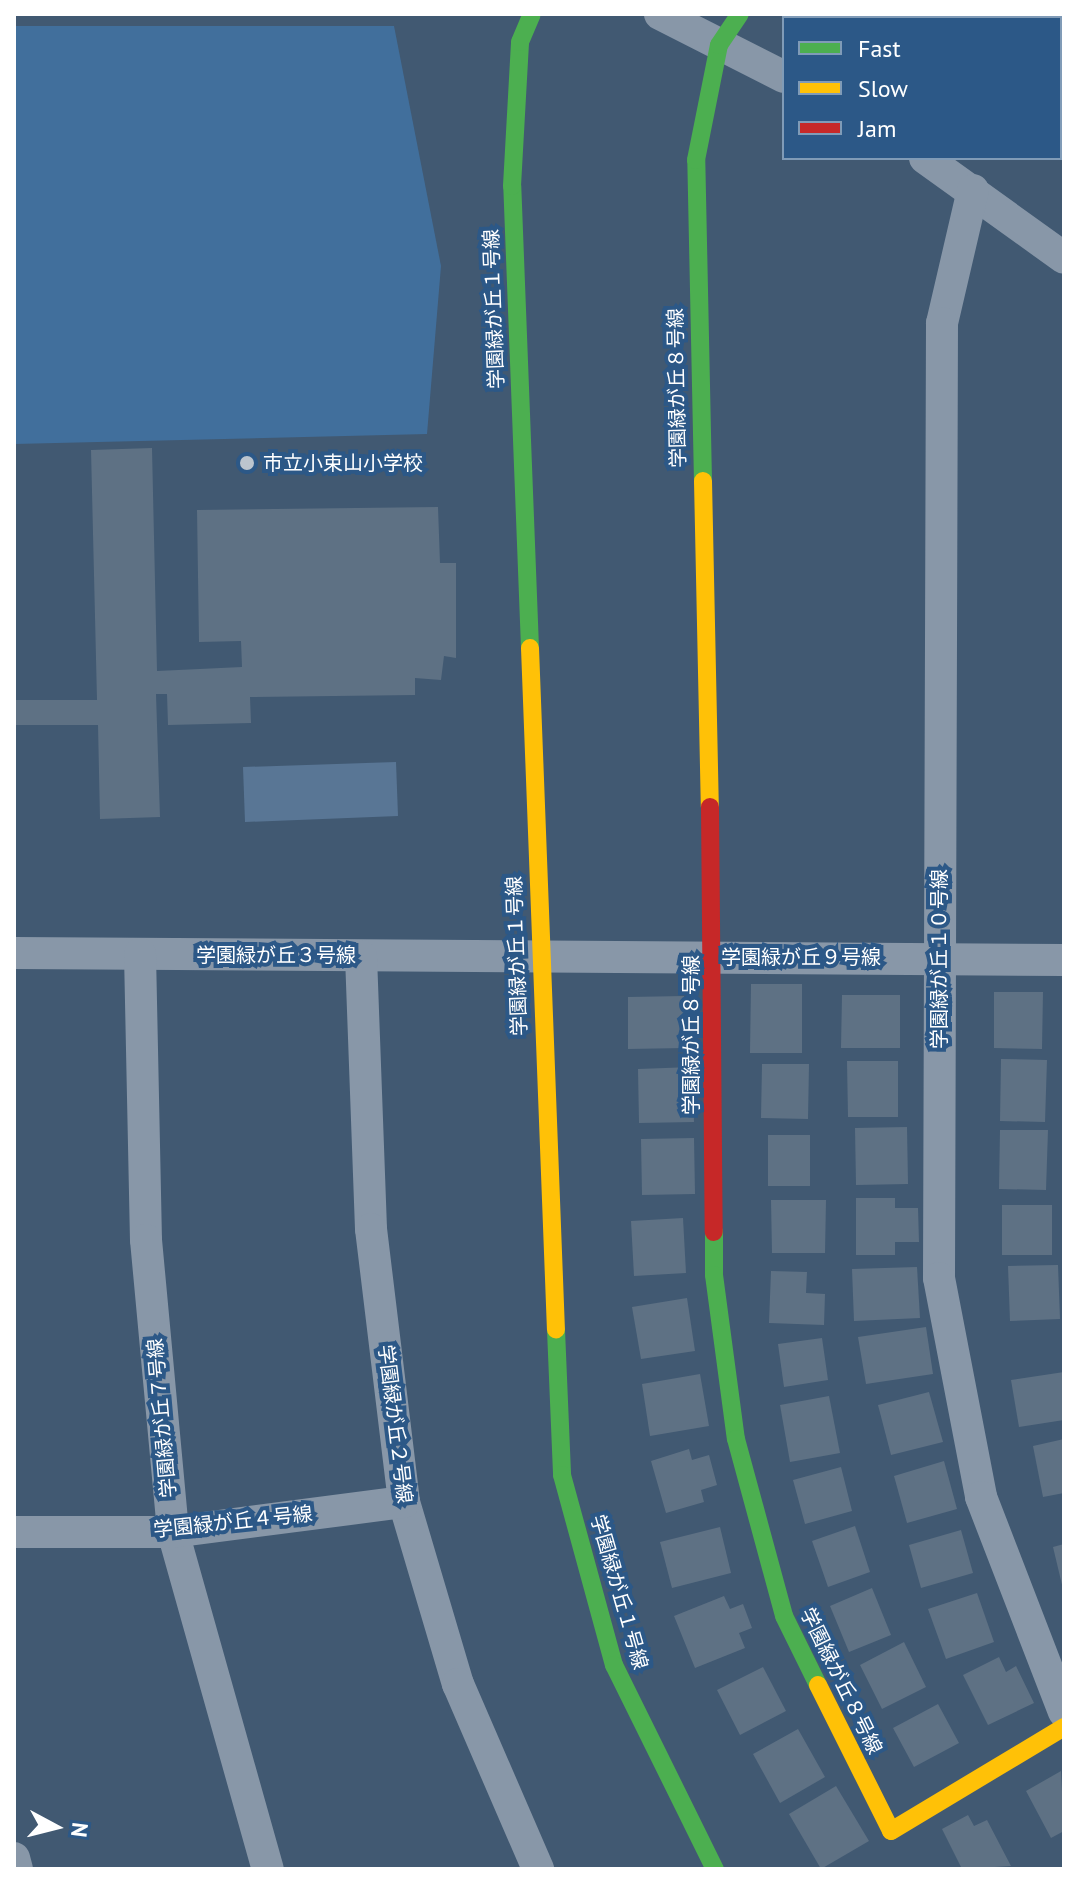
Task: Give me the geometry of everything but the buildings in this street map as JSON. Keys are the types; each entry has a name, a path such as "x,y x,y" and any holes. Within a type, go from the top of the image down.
{"street":[{"name":"学園緑が丘１号線","path":"532,14 520,42 512,186 539,958 562,1475 614,1665 715,1869"},
{"path":"660,14 782,76"},
{"name":"学園緑が丘８号線","path":"740,14 719,45 696,160 713,957 714,1275 736,1439 784,1616 891,1831 1064,1727"},
{"path":"928,160 1064,258"},
{"name":"学園緑が丘１０号線","path":"973,190 942,323 939,1278 981,1497 1064,1712"},
{"name":"学園緑が丘３号線","path":"14,953 539,958"},
{"name":"学園緑が丘７号線","path":"140,954 146,1240 173,1532 268,1869"},
{"name":"学園緑が丘２号線","path":"361,956 371,1229 404,1502 458,1684 538,1869"},
{"name":"学園緑が丘９号線","path":"539,958 939,957 1064,960"},
{"name":"学園緑が丘４号線","path":"14,1532 173,1532 404,1502"},
{"path":"14,1858 17,1869"}],"shaded area":[{"path":"14,26 394,26 441,266 427,434 14,444"},
{"path":"396,762 398,816 245,822 243,767"}],"traffic: fast":[{"path":"530,648 512,186 520,42 532,14"},
{"path":"703,481 696,160 719,45 740,14"},
{"path":"714,1232 714,1275 736,1439 784,1616 818,1685"},
{"path":"556,1330 562,1475 614,1665 715,1869"}],"traffic: slow":[{"path":"703,481 710,807"},
{"path":"530,648 556,1330"},
{"path":"818,1685 891,1831 1064,1727"}],"traffic: jam":[{"path":"710,807 714,1232"}],"place":[{"name":"市立小束山小学校","path":"247,463"}]}
